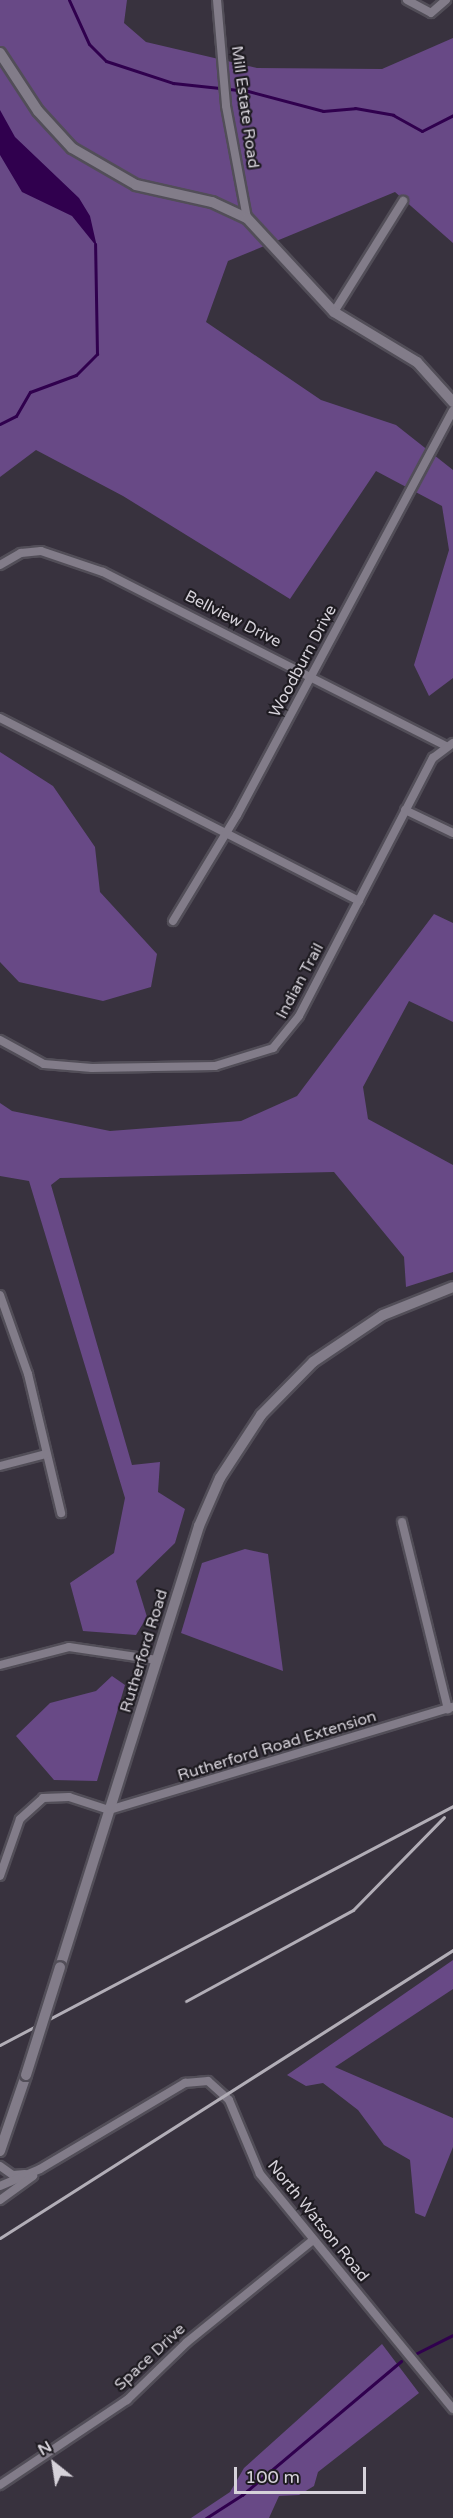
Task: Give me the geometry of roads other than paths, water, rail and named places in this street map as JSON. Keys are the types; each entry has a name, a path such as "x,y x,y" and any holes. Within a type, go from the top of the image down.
{"street":[{"name":"Mill Estate Road","path":"217,0 226,106 247,218"},
{"path":"407,0 431,13 446,0"},
{"path":"0,53 51,128 84,157 136,185 212,202 247,218 334,312 417,362 453,402"},
{"path":"334,312 403,201"},
{"name":"Woodburn Drive","path":"173,921 312,675 453,411"},
{"name":"Bellview Drive","path":"0,565 32,551 73,560 312,675 450,745"},
{"path":"0,718 359,901"},
{"name":"Indian Trail","path":"0,1040 32,1060 57,1066 215,1066 254,1058 290,1030 433,758 450,745"},
{"path":"405,810 453,833"},
{"name":"Rutherford Road","path":"0,2151 2,2131 26,2075 205,1509 261,1415 345,1338 383,1315 453,1287"},
{"path":"0,1295 16,1333 61,1513"},
{"path":"0,1466 46,1454"},
{"path":"402,1522 451,1708"},
{"path":"0,1665 69,1647 157,1660"},
{"name":"Rutherford Road Extension","path":"109,1810 451,1708"},
{"path":"0,1876 20,1819 35,1803 62,1796 109,1810"},
{"name":"North Watson Road","path":"0,2200 40,2169 185,2083 208,2081 229,2100 255,2167 453,2409"},
{"name":"North Watson Road","path":"0,2166 13,2175 40,2169"},
{"name":"North Watson Road","path":"0,2186 40,2169"},
{"name":"Space Drive","path":"0,2485 127,2400 187,2342 313,2240"}],"waterway":[{"path":"69,0 89,44 106,61 173,83 248,91 323,111 355,108 393,115 422,131 453,115"},
{"path":"0,424 16,416 30,392 76,375 97,354 95,244"},
{"path":"415,2354 453,2335"},
{"path":"206,2518 242,2495 401,2361"}],"railway":[{"path":"0,2045 453,1806"},
{"path":"186,2001 353,1910 444,1817"},
{"path":"0,2238 453,1950"}]}
